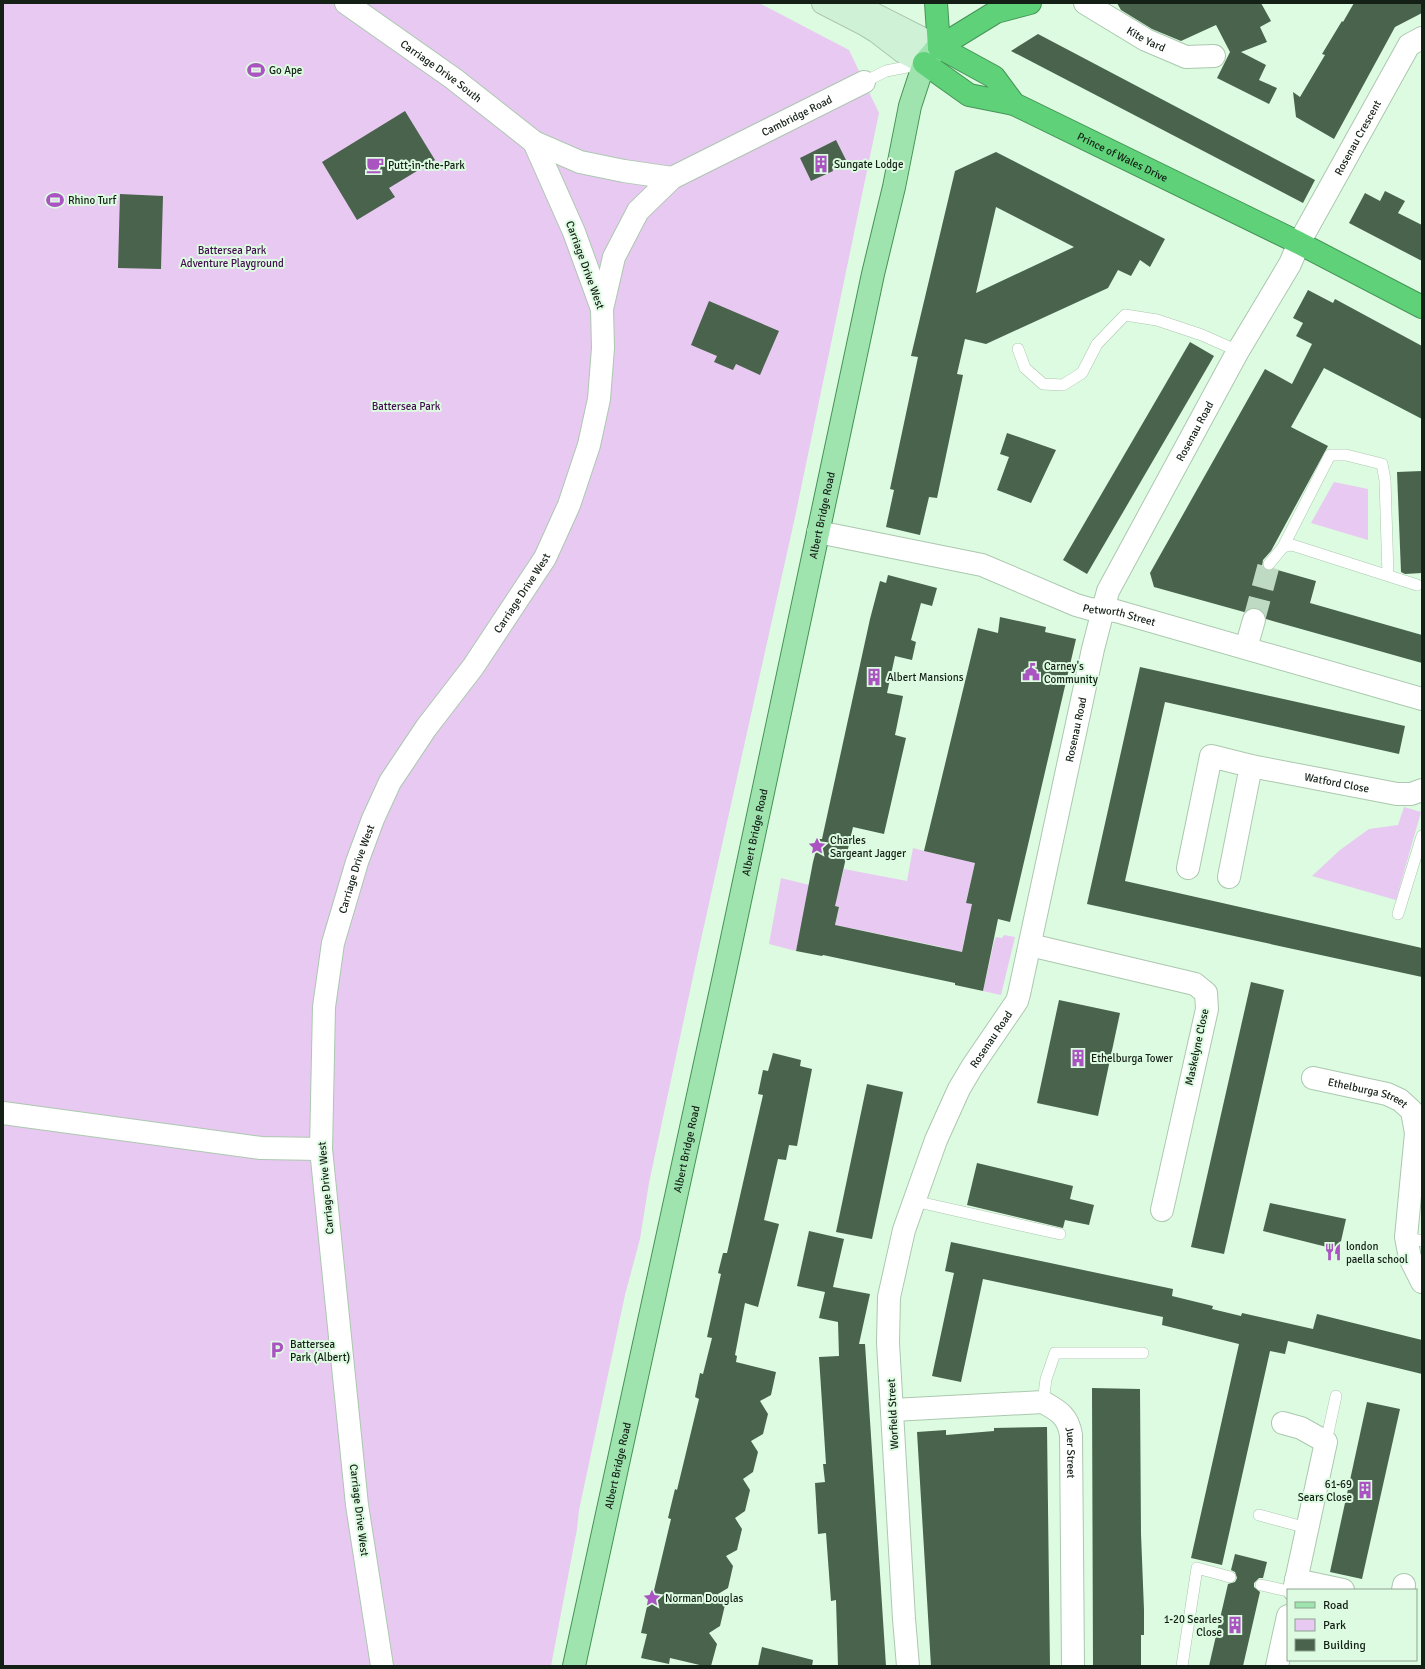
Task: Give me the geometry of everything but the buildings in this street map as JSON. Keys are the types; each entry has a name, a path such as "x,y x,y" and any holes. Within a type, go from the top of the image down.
{"highway":[{"path":"936,3 938,47 996,12 1030,3"},
{"name":"Prince of Wales Drive","path":"938,47 994,77 1014,104 1299,243 1422,307"},
{"path":"924,63 970,95 1014,104"}],"main road":[{"name":"Albert Bridge Road","path":"574,1666 724,976 873,274 894,187 907,118 924,63 938,47"}],"street":[{"name":"Carriage Drive South","path":"346,3 454,79 534,142"},
{"path":"823,3 864,24 903,52 924,63"},
{"name":"Prince of Wales Drive","path":"832,3 855,4 938,47"},
{"name":"Kite Yard","path":"1085,3 1146,40 1159,46 1186,57 1214,56"},
{"name":"Rosenau Crescent","path":"1299,243 1409,44 1422,38"},
{"name":"Cambridge Road","path":"602,309 614,258 638,211 672,178 864,82"},
{"path":"534,142 580,162 624,171 672,178"},
{"name":"Carriage Drive West","path":"382,1666 358,1505 321,1149 324,1007 332,943 357,862 373,819 390,782 426,728 473,668 545,558 569,505 589,445 599,399 603,348 602,309 574,232 534,142"},
{"name":"Rosenau Road","path":"926,1166 959,1089 972,1067 1017,1001 1093,649 1108,591 1238,351 1290,264 1299,243"},
{"name":"Petworth Street","path":"818,532 982,566 1076,605 1090,609 1116,611 1422,699"},
{"path":"1246,648 1254,620"},
{"name":"Watford Close","path":"1188,868 1211,756 1251,766 1397,794 1411,794 1422,791"},
{"path":"1229,878 1251,766"},
{"name":"Maskelyne Close","path":"1030,945 1195,984 1206,994 1207,1009 1162,1210"},
{"name":"Ethelburga Street","path":"1313,1078 1387,1094 1400,1100 1412,1112 1416,1134 1414,1239 1410,1258 1422,1282"},
{"path":"3,1113 261,1148 321,1149"},
{"name":"Worfield Street","path":"908,1666 888,1343 889,1297 904,1230 926,1166"},
{"path":"893,1410 1043,1402"},
{"name":"Juer Street","path":"1043,1402 1058,1410 1064,1417 1069,1424 1071,1436 1073,1666"},
{"path":"1283,1423 1301,1428 1326,1442 1292,1587 1326,1589"},
{"path":"1277,1666 1287,1621"}],"lane":[{"name":"Cambridge Road","path":"864,82 886,71 924,63"},
{"path":"1018,350 1025,368 1042,384 1063,385 1082,373 1097,344 1126,315 1157,320 1202,335 1238,351"},
{"path":"1269,564 1283,547 1330,455 1346,455 1382,464 1386,480 1388,575"},
{"path":"1283,547 1292,545 1417,585"},
{"path":"1398,914 1422,836"},
{"path":"914,1201 1060,1234"},
{"path":"1043,1402 1046,1379 1055,1353 1143,1353"},
{"path":"1326,1442 1336,1396"},
{"path":"1259,1515 1307,1528"},
{"path":"1182,1666 1197,1568 1230,1577"},
{"path":"1261,1585 1292,1587"}],"green space":[{"name":"Battersea Park","path":"3,3 759,3 849,50 879,113 795,517 700,944 649,1183 640,1239 625,1295 579,1510 577,1529 551,1666 3,1666"},
{"path":"1334,482 1368,489 1368,540 1311,523"},
{"path":"966,767 996,774 966,902 989,908 981,939 965,936 959,965 946,948 850,928 832,939 839,907 807,900 796,951 769,944 781,878 838,892 844,869 907,881 913,848 944,856"},
{"path":"1404,807 1421,812 1396,900 1312,876 1340,850 1369,829 1398,825"},
{"path":"1004,935 1015,937 1001,995 983,991 994,942 996,937 1002,938"}],"tunnel":[{"path":"1254,620 1269,564"}],"place":[{"name":"Go Ape","path":"256,70"},
{"name":"Sungate Lodge","path":"821,164"},
{"name":"Putt-in-the-Park","path":"375,165"},
{"name":"Rhino Turf","path":"55,200"},
{"name":"Carney's Community","path":"1031,672"},
{"name":"Albert Mansions","path":"874,677"},
{"name":"Charles Sargeant Jagger","path":"817,846"},
{"name":"Ethelburga Tower","path":"1078,1058"},
{"name":"london paella school","path":"1333,1252"},
{"name":"Battersea Park (Albert)","path":"277,1350"},
{"name":"61-69 Sears Close","path":"1365,1490"},
{"name":"Norman Douglas","path":"652,1598"},
{"name":"1-20 Searles Close","path":"1235,1625"}],"park label":[{"name":"Battersea Park Adventure Playground","path":"232,256"}]}
